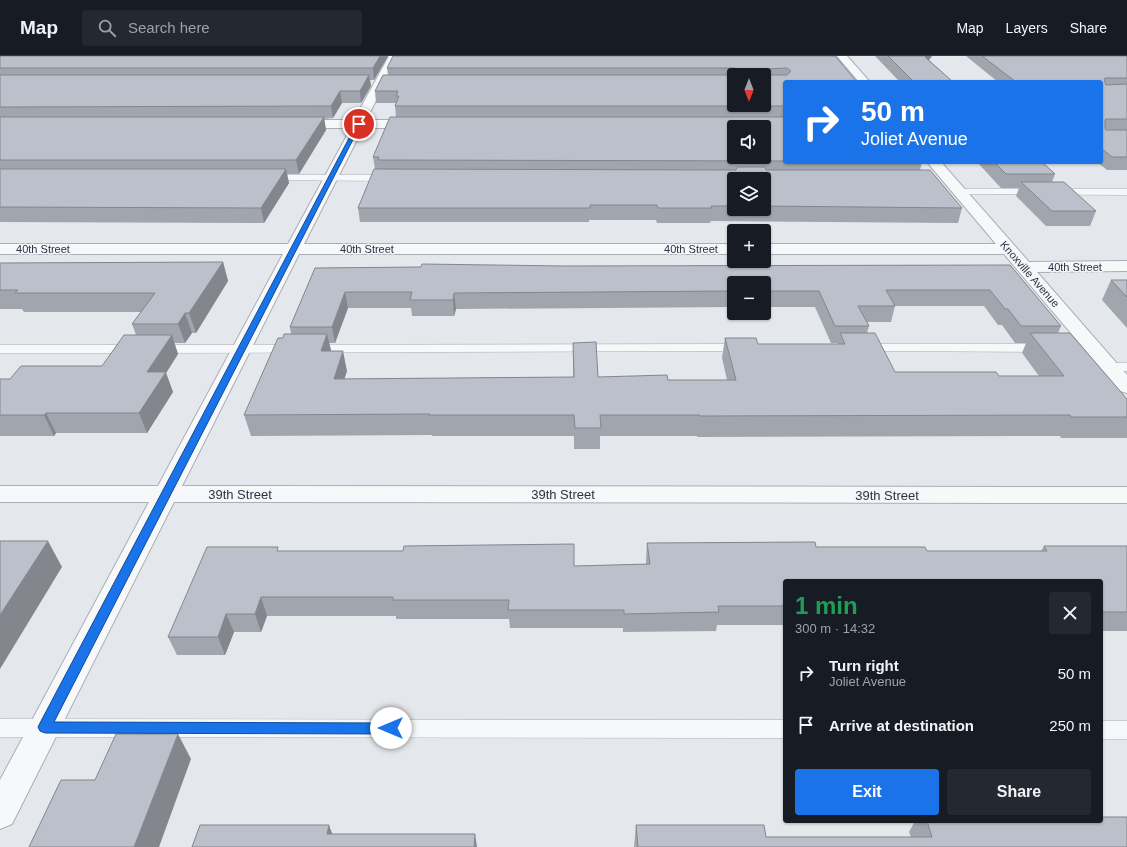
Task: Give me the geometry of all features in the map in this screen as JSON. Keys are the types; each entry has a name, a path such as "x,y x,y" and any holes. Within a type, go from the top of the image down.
{"street":[{"path":"0,813 394,56"},
{"path":"842,56 863,80"},
{"path":"287,124 430,124"},
{"name":"Knoxville Avenue","path":"935,164 940,179 960,192 1024,267 1086,348 1110,368 1127,387"},
{"name":"40th Street","path":"0,249 727,249"},
{"path":"771,249 1009,249"},
{"name":"40th Street","path":"1024,267 1127,266"},
{"name":"39th Street","path":"0,494 1127,495"}],"lane":[{"path":"260,178 402,178"},
{"path":"960,192 1127,192"},
{"path":"0,349 759,348"},
{"path":"847,348 1054,348"},
{"path":"1110,368 1127,368"},
{"path":"0,728 783,729"},
{"path":"1103,730 1127,730"}],"building":[{"path":"0,56 380,56 373,68 0,68"},
{"path":"393,56 835,56 855,80 783,80 783,106 771,106 771,75 787,75 791,71 787,68 387,68"},
{"path":"888,56 926,56 925,57 951,80 912,80"},
{"path":"982,56 1127,56 1127,78 1104,79 1106,85 1127,84 1127,119 1106,119 1105,128 1106,130 1127,130 1127,157 1112,157 1103,150 1103,80 1013,80"},
{"path":"0,75 369,75 360,91 340,91 331,106 0,107"},
{"path":"383,75 727,75 727,106 395,106 399,96 396,96 398,91 375,91"},
{"path":"0,117 324,117 296,160 0,160"},
{"path":"390,117 783,117 783,161 771,161 771,120 727,120 727,161 378,160 379,157 373,157"},
{"path":"996,164 1044,164 1055,174 1006,174"},
{"path":"737,167 765,167 766,170 930,170 962,208 771,206 771,172 727,172 727,206 711,206 712,208 658,208 657,205 590,205 590,208 358,208 374,169 736,170"},
{"path":"0,169 286,169 261,208 0,207"},
{"path":"1021,182 1064,182 1096,211 1052,211"},
{"path":"223,262 189,313 185,313 178,324 132,324 155,293 15,293 18,290 0,290 0,263"},
{"path":"422,264 564,266 727,266 727,268 771,268 771,266 1010,265 1061,326 1021,326 1008,309 1005,309 990,290 886,290 895,306 858,306 869,326 835,326 819,291 771,291 771,276 727,276 727,291 454,293 453,300 410,300 412,292 345,292 332,327 290,327 315,268 421,267"},
{"path":"1111,280 1127,280 1127,297"},
{"path":"840,333 875,333 895,372 996,372 999,376 1064,376 1030,333 1070,333 1127,399 1127,417 1071,417 1070,415 600,415 601,428 575,428 574,415 244,415 278,338 283,338 284,334 327,334 321,351 343,351 334,379 574,377 573,343 596,342 598,377 667,375 668,380 736,380 725,338 756,338 758,344 845,344"},
{"path":"124,335 172,335 147,372 166,372 139,413 46,413 44,415 0,415 0,379 10,379 21,366 102,366"},
{"path":"0,541 48,541 0,615"},
{"path":"815,542 816,547 925,547 927,551 1047,551 1044,546 1127,546 1127,612 1103,612 1103,579 783,579 783,606 718,606 719,612 624,614 624,610 508,610 509,600 393,600 393,597 261,597 255,614 226,614 218,637 168,637 207,547 278,547 277,551 403,551 404,546 574,544 574,566 650,564 647,543"},
{"path":"116,734 178,734 134,847 29,847 61,780 95,780"},
{"path":"1103,817 1127,817 1127,847 638,847 636,825 764,825 766,837 932,837 928,823 1103,823"},
{"path":"200,825 329,825 327,834 475,834 474,847 192,847"}],"route":[{"path":"359,124 45,727 391,728"}]}
